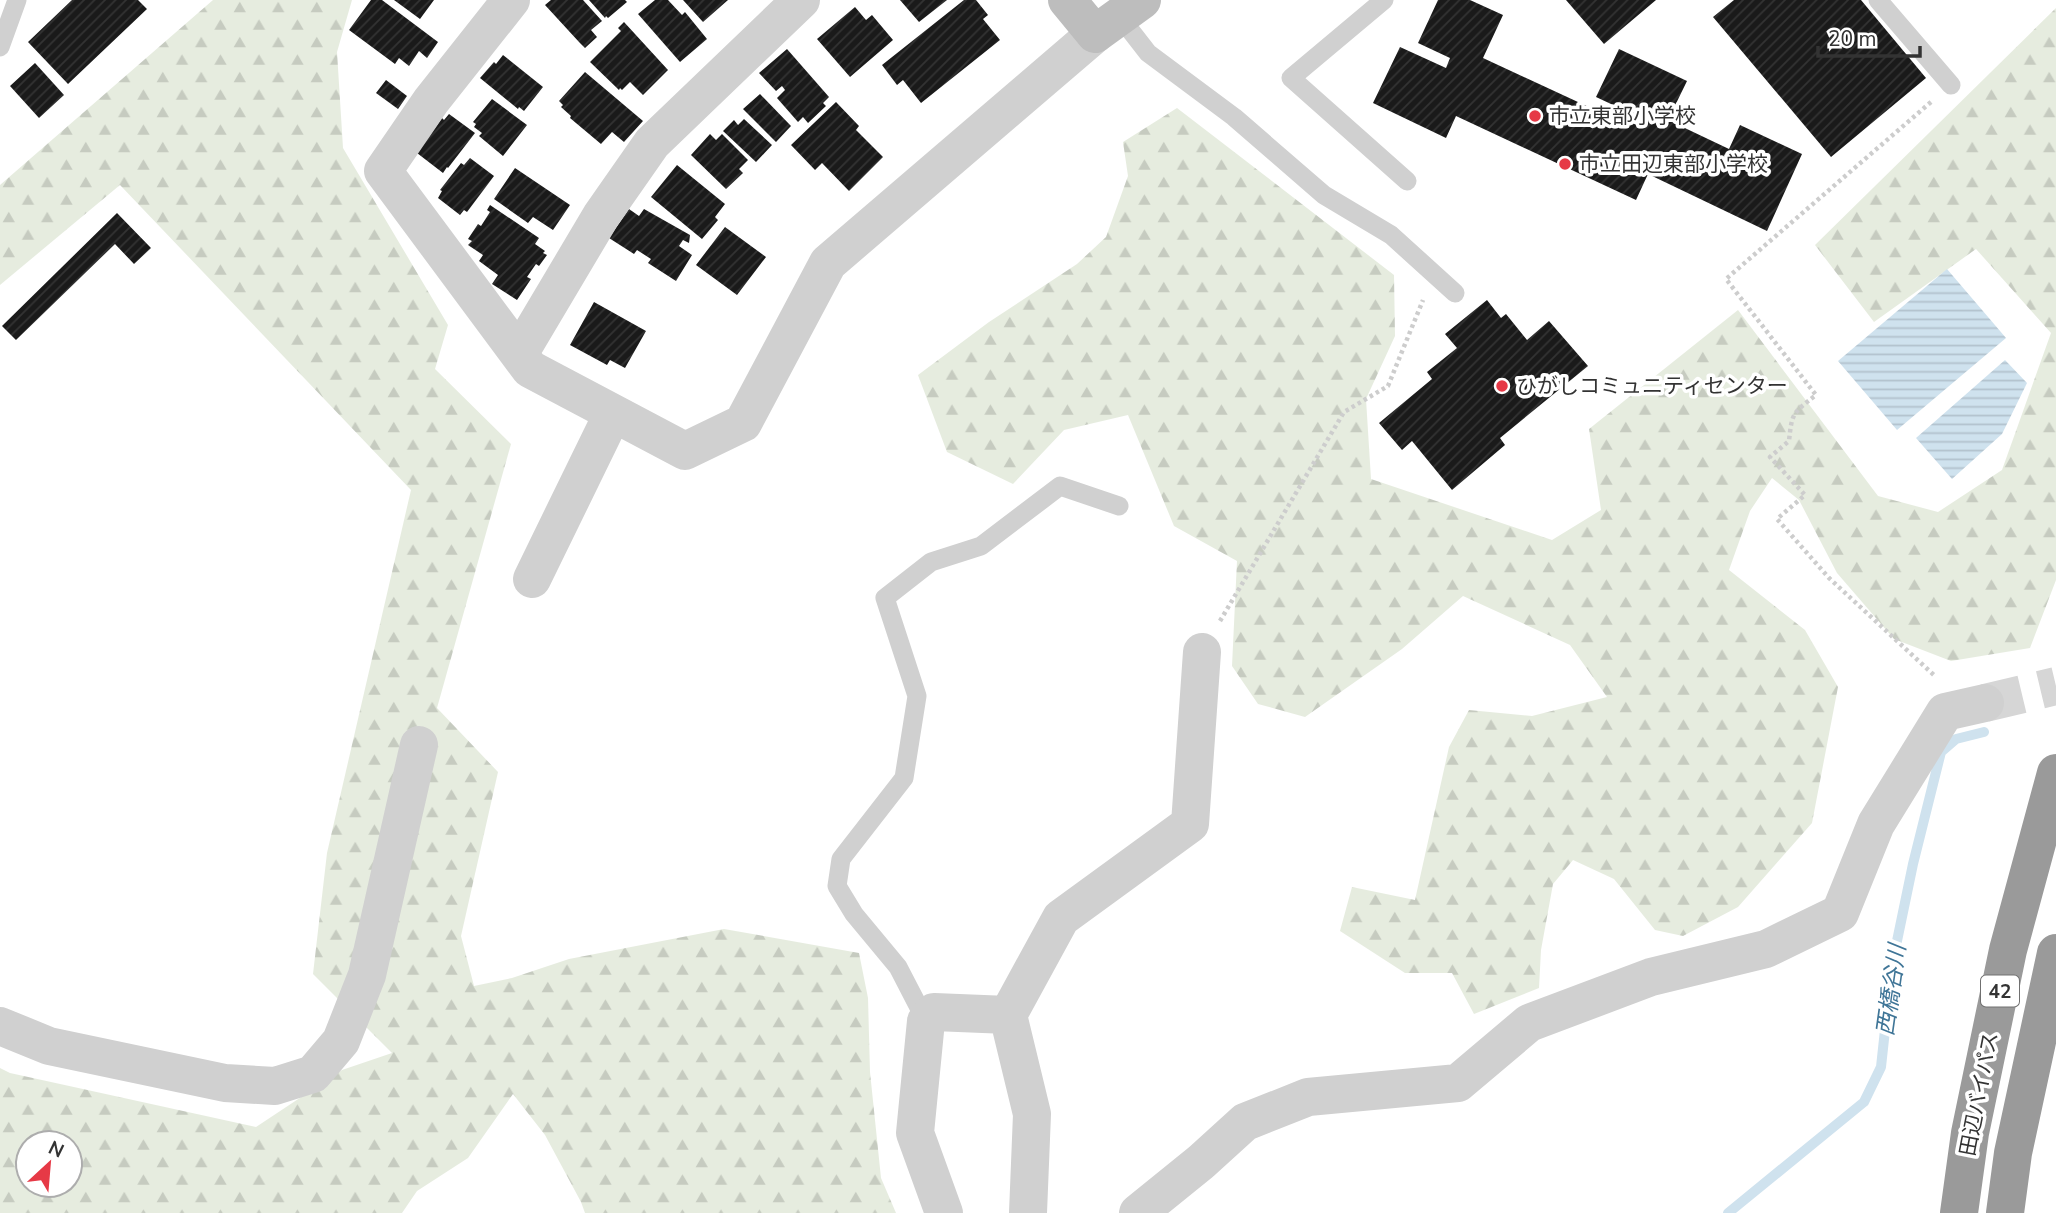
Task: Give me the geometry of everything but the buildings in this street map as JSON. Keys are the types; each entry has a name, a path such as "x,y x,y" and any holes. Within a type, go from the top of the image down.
{"highway":[{"name":"田辺バイパス","path":"1959,1213 1970,1133 2008,950 2056,773"},
{"name":"42","path":"2005,1213 2013,1153 2056,953"}],"street":[{"path":"511,0 431,102 383,171 530,369 684,451 743,423 828,263 1119,17"},
{"path":"1067,0 1119,17"},
{"path":"519,354 601,216 652,143 784,5"},
{"path":"532,579 613,413"},
{"path":"1028,1213 1032,1114 1008,1015 1061,918 1190,824 1202,652"},
{"path":"1138,1213 1245,1122 1308,1097 1458,1083 1529,1023 1651,977 1766,950 1840,913 1876,824 1945,712 1971,706"},
{"path":"0,1026 49,1046 225,1083 275,1086 313,1074 341,1041 367,975 419,745"},
{"path":"944,1213 915,1133 926,1021 934,1012 1008,1015"}],"lane":[{"path":"0,47 18,0"},
{"path":"1384,0 1291,78 1407,181"},
{"path":"1878,0 1951,85"},
{"path":"1119,17 1148,53 1234,117 1324,195 1391,235 1455,292"},
{"path":"926,1021 898,967 854,914 838,886 842,859 904,778 917,696 886,598 931,562 981,547 1060,486 1119,506"}],"path":[{"path":"1951,85 1726,279 1816,395 1796,411 1792,417 1789,441 1770,457 1805,495 1777,519 1829,578 1971,706"},
{"path":"1202,652 1344,412 1388,386 1433,273"}],"green space":[{"path":"213,0 352,0 337,52 343,148 448,325 435,369 511,444 437,708 498,772 461,936 474,986 512,978 569,959 724,929 859,953 868,998 870,1072 881,1178 896,1213 585,1213 545,1135 513,1094 468,1158 417,1191 402,1213 0,1213 0,1068 10,1073 256,1127 342,1070 392,1053 313,974 327,853 411,490 120,185 0,285 0,185"},
{"path":"2056,8 2056,580 2030,648 1951,661 1894,639 1837,573 1799,500 1772,478 1750,511 1729,570 1805,630 1838,687 1812,823 1738,907 1683,936 1655,930 1614,879 1573,860 1553,884 1541,950 1539,988 1474,1014 1452,973 1405,973 1340,931 1352,887 1415,900 1449,747 1469,710 1532,716 1607,697 1570,645 1463,596 1402,649 1305,717 1258,704 1232,666 1237,561 1174,526 1128,415 1064,430 1013,484 947,452 918,375 989,322 1077,264 1106,237 1128,176 1123,142 1177,108 1394,275 1395,336 1366,399 1371,479 1552,540 1601,510 1589,429 1738,310 1878,496 1938,512 2002,470 2051,333 1976,249 1874,322 1815,245"}],"water":[{"path":"1947,269 2006,338 1897,430 1838,361"},
{"path":"2005,360 2027,383 2002,434 1952,479 1916,438"}],"waterway":[{"name":"西橋谷川","path":"1728,1213 1864,1102 1881,1067 1892,965 1913,864 1941,752 1956,739 1984,732"}],"tunnel":[{"path":"1985,703 2056,686"}],"place":[{"name":"市立東部小学校","path":"1535,116"},
{"name":"市立田辺東部小学校","path":"1565,164"},
{"name":"ひがしコミュニティセンター","path":"1502,386"}]}
